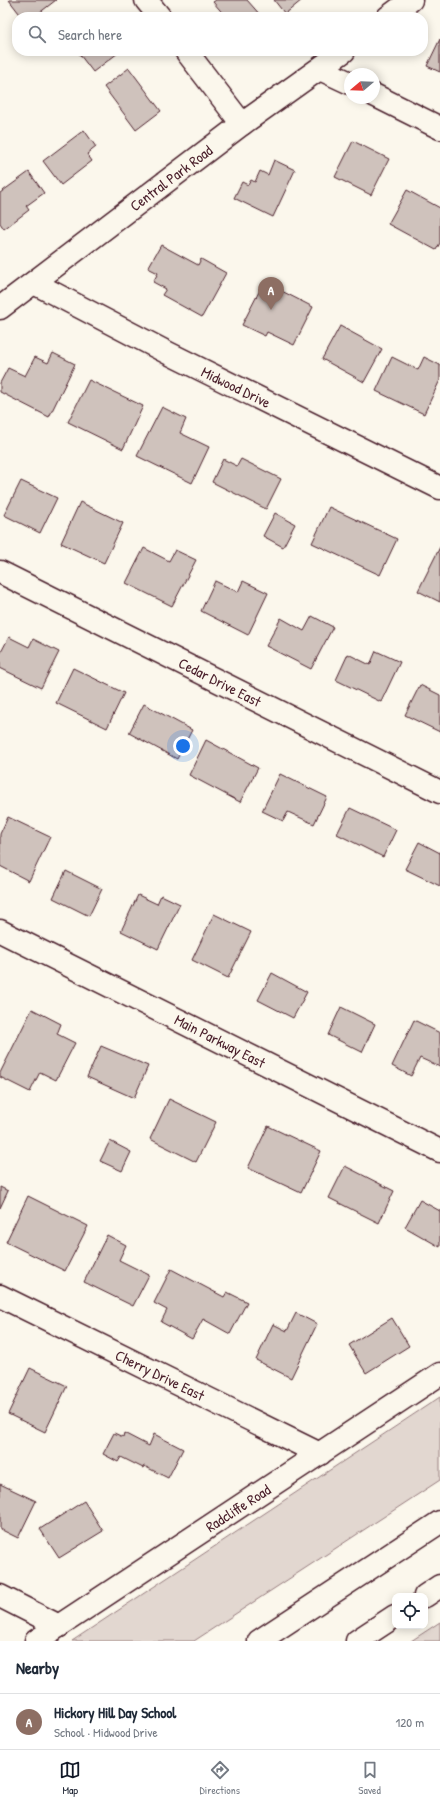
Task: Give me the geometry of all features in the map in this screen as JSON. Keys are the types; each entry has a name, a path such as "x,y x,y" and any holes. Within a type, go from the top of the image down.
{"main road":[{"path":"146,0 156,12"},
{"path":"395,12 411,0"},
{"path":"190,56 242,124"},
{"name":"Central Park Road","path":"0,308 242,124 337,56"},
{"path":"320,69 344,80"},
{"path":"380,98 440,128"},
{"name":"Midwood Drive","path":"34,282 168,353 440,488"},
{"name":"Cedar Drive East","path":"0,572 440,792"},
{"name":"Main Parkway East","path":"0,931 440,1151"},
{"name":"Cherry Drive East","path":"0,1296 320,1454"},
{"name":"Radcliffe Road","path":"36,1641 440,1374"},
{"path":"259,1641 440,1522"},
{"path":"428,1594 440,1586"},
{"path":"0,1596 59,1626"},
{"path":"357,1641 392,1618"}],"shaded area":[{"path":"440,1397 440,1480 194,1641 72,1641"},
{"path":"440,1622 440,1641 411,1641"}],"building":[{"path":"9,0 56,0 40,12 18,12"},
{"path":"216,0 247,0 258,12 222,12 213,2"},
{"path":"274,0 302,0 287,12 283,12"},
{"path":"440,39 440,72 427,66"},
{"path":"81,56 114,56 93,72"},
{"path":"129,68 161,111 136,130 104,87"},
{"path":"84,130 96,147 87,154 92,161 61,185 43,161"},
{"path":"353,141 389,159 371,195 335,177"},
{"path":"274,160 295,170 273,217 234,198 242,182 248,185 251,180 255,182 260,171 268,175"},
{"path":"29,172 44,193 26,206 29,210 4,229 0,223 0,193"},
{"path":"407,190 440,208 440,243 436,250 388,224"},
{"path":"161,245 198,265 201,259 226,273 202,317 162,295 166,289 153,282 158,273 148,268"},
{"path":"264,282 313,307 294,345 267,332 265,336 242,325"},
{"path":"340,326 382,349 364,382 322,359"},
{"path":"53,353 75,364 49,417 0,392 0,383 8,368 25,376 35,357 48,363"},
{"path":"392,357 418,370 424,357 440,365 440,380 424,414 376,391"},
{"path":"89,380 143,406 123,449 68,422"},
{"path":"162,407 186,419 180,433 209,447 192,483 137,456"},
{"path":"223,459 237,466 241,459 281,479 266,509 212,482"},
{"path":"21,481 57,498 40,533 4,515"},
{"path":"80,502 123,523 104,563 61,543"},
{"path":"329,507 397,539 380,575 312,543"},
{"path":"275,513 295,524 283,547 263,536"},
{"path":"440,547 440,602 418,591"},
{"path":"144,548 169,561 175,550 196,560 172,606 126,583"},
{"path":"215,581 238,592 243,581 268,593 248,635 201,611"},
{"path":"312,616 333,627 311,669 266,646 281,618 304,631"},
{"path":"9,637 29,647 33,639 59,652 41,688 0,668 0,654"},
{"path":"376,651 400,662 381,702 336,680 348,654 370,665"},
{"path":"73,668 124,693 107,728 56,703"},
{"path":"420,685 440,695 440,732 405,715"},
{"path":"144,704 192,730 177,759 129,733"},
{"path":"206,740 258,768 240,802 189,775"},
{"path":"280,774 327,797 314,824 288,812 283,821 262,811"},
{"path":"350,808 396,830 383,857 337,834"},
{"path":"8,817 50,837 29,881 0,866 0,834"},
{"path":"419,842 440,853 440,886 405,869"},
{"path":"66,871 102,889 89,916 53,898"},
{"path":"138,895 157,904 161,895 180,904 158,949 121,931"},
{"path":"214,914 251,932 228,978 192,960"},
{"path":"272,973 307,992 293,1018 258,1000"},
{"path":"341,1007 375,1024 362,1052 328,1035"},
{"path":"32,1009 61,1024 57,1034 75,1043 56,1080 40,1072 30,1092 0,1077 0,1073"},
{"path":"414,1020 440,1033 440,1067 420,1058 411,1076 392,1066"},
{"path":"101,1046 148,1066 134,1098 87,1077"},
{"path":"169,1099 216,1122 196,1162 150,1139"},
{"path":"268,1126 321,1151 301,1193 248,1168"},
{"path":"110,1141 131,1152 122,1171 100,1161"},
{"path":"345,1166 394,1191 379,1223 329,1198"},
{"path":"0,1187 8,1191 0,1208"},
{"path":"28,1196 88,1226 65,1271 6,1242"},
{"path":"420,1200 440,1211 440,1247 405,1227"},
{"path":"107,1235 126,1245 119,1260 149,1275 133,1306 84,1282"},
{"path":"171,1269 224,1297 227,1292 247,1302 230,1334 203,1319 192,1339 161,1322 167,1310 154,1303"},
{"path":"296,1313 317,1324 291,1378 256,1360 273,1324 287,1331"},
{"path":"392,1318 409,1346 366,1373 349,1345"},
{"path":"30,1368 67,1386 45,1432 8,1414"},
{"path":"114,1433 123,1437 124,1433 149,1446 154,1434 183,1449 168,1478 121,1457 118,1462 103,1454"},
{"path":"0,1484 36,1501 18,1538 0,1529"},
{"path":"84,1501 103,1531 59,1558 40,1529"}],"place":[{"name":"Hickory Hill Day School","path":"271,310"}]}
